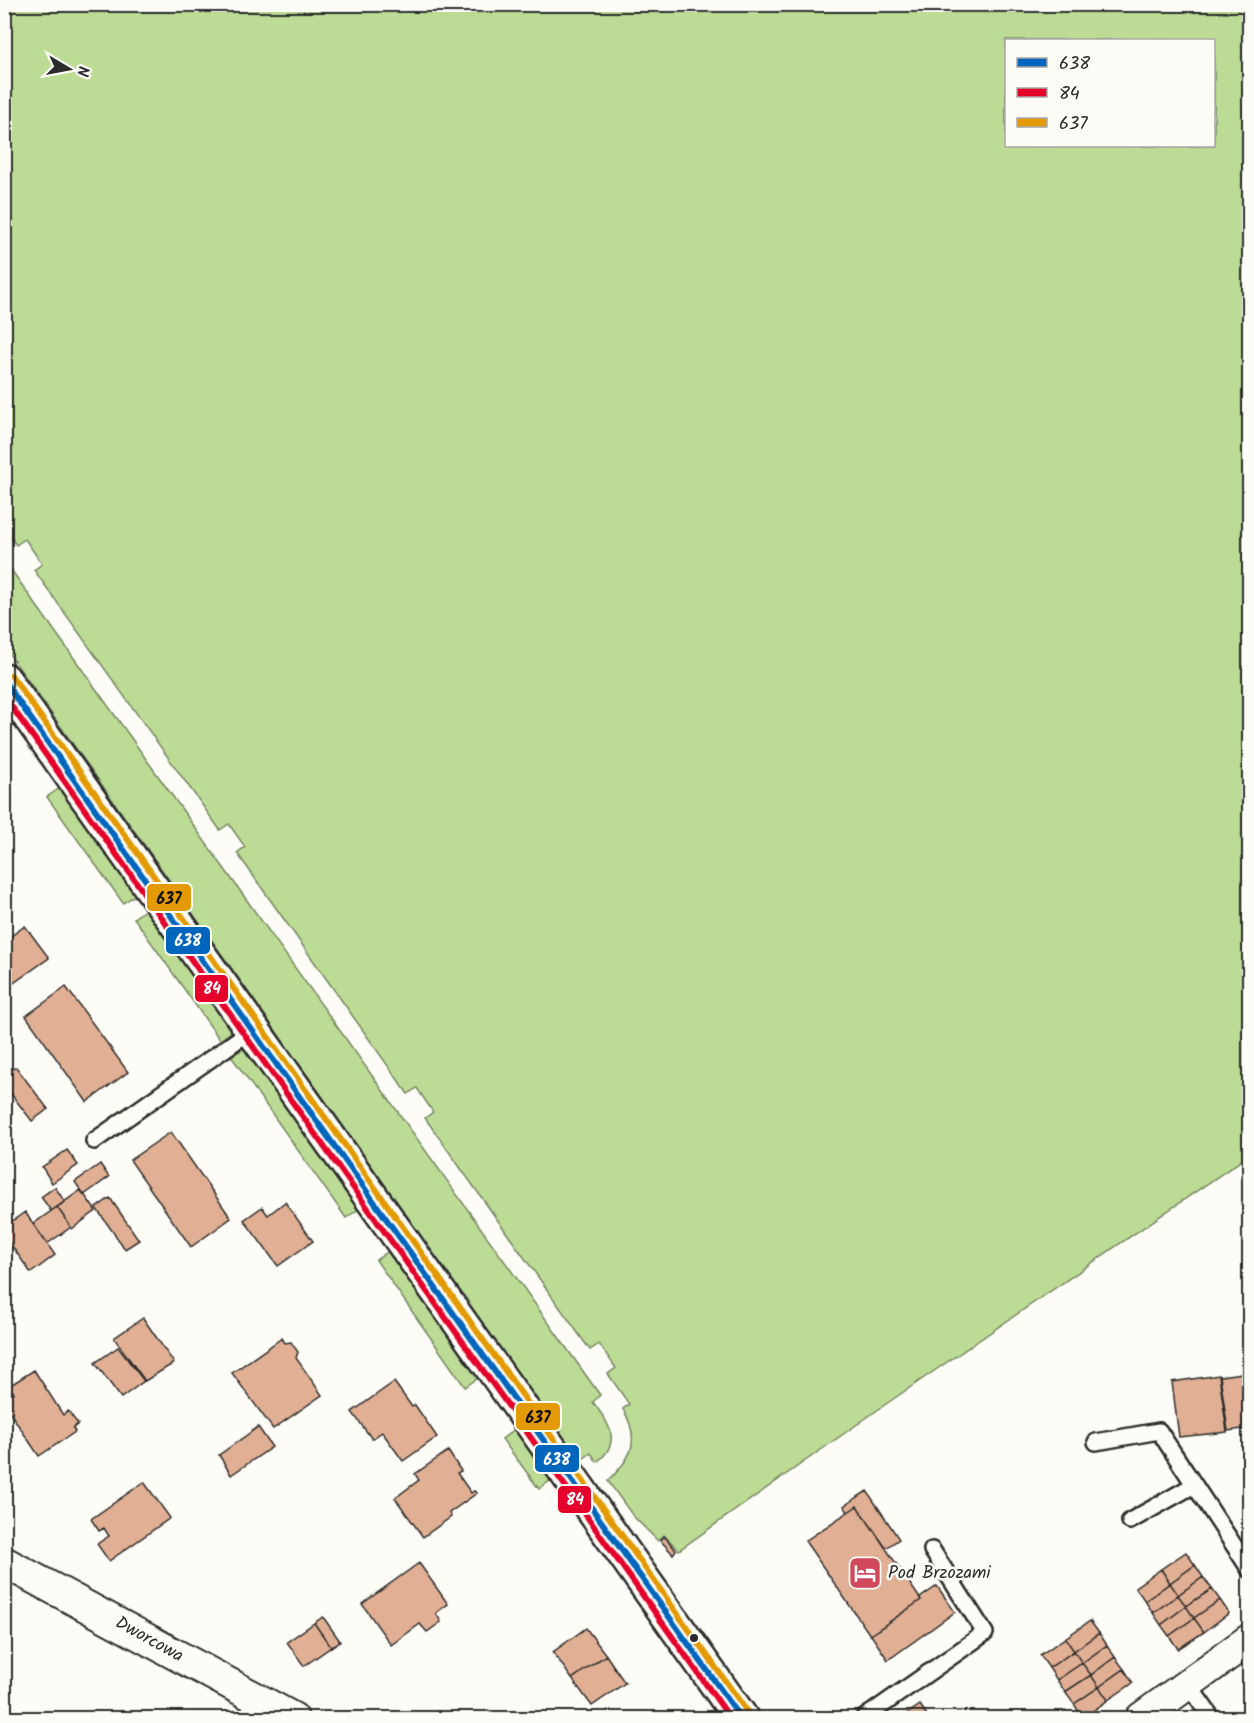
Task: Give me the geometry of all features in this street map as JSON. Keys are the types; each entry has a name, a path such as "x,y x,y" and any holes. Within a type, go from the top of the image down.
{"main road":[{"path":"4,680 741,1719"}],"street":[{"name":"Dworcowa","path":"4,1562 293,1719"},
{"path":"1141,1719 1250,1639"}],"lane":[{"path":"94,1141 253,1029"},
{"path":"1096,1442 1159,1431 1250,1570"},
{"path":"1130,1521 1194,1485"},
{"path":"864,1719 985,1633 932,1550"},
{"path":"1188,1684 1212,1719"}],"green space":[{"path":"4,5 1249,5 1249,1155 886,1404 679,1550 664,1535 658,1541 633,1516 608,1481 628,1456 632,1439 629,1420 623,1409 629,1404 608,1374 616,1368 599,1344 590,1350 425,1118 433,1112 417,1088 408,1094 237,853 245,847 229,824 220,830 34,570 42,564 25,539 16,545 5,529"},
{"path":"4,560 600,1395 593,1402 608,1424 611,1439 610,1447 597,1462 591,1453 580,1461 5,648"},
{"path":"60,788 135,895 123,903 47,797"},
{"path":"146,909 232,1031 220,1040 134,918"},
{"path":"245,1048 359,1209 346,1218 231,1056"},
{"path":"389,1251 478,1378 465,1387 376,1260"},
{"path":"515,1429 551,1480 539,1489 502,1439"}],"building":[{"path":"25,926 49,958 5,989 4,941"},
{"path":"66,987 128,1072 87,1102 26,1016"},
{"path":"16,1067 48,1109 32,1121 4,1085 4,1075"},
{"path":"171,1132 231,1218 191,1247 130,1160"},
{"path":"67,1150 78,1165 52,1183 42,1167"},
{"path":"100,1164 109,1177 84,1195 75,1182"},
{"path":"55,1187 65,1202 51,1211 41,1197"},
{"path":"81,1190 96,1211 72,1229 57,1207"},
{"path":"110,1198 139,1240 125,1249 96,1208"},
{"path":"285,1202 313,1241 278,1266 244,1220 262,1207 268,1215"},
{"path":"57,1207 71,1227 47,1244 33,1224"},
{"path":"25,1212 55,1255 31,1273 4,1235 4,1227"},
{"path":"143,1318 174,1363 145,1381 114,1338"},
{"path":"282,1338 285,1343 291,1342 298,1352 296,1358 322,1395 273,1429 232,1373"},
{"path":"118,1347 144,1381 121,1398 95,1363"},
{"path":"34,1370 63,1415 68,1411 78,1424 73,1428 75,1432 39,1456 4,1404 4,1399 14,1393 9,1386"},
{"path":"1250,1372 1250,1428 1228,1431 1220,1376"},
{"path":"1219,1375 1227,1432 1179,1437 1172,1382"},
{"path":"394,1382 412,1407 415,1405 437,1437 403,1461 382,1432 372,1439 352,1412"},
{"path":"258,1427 272,1447 231,1475 219,1455"},
{"path":"448,1451 461,1471 457,1473 471,1493 474,1491 477,1493 449,1513 451,1517 423,1537 395,1498 419,1480 415,1474"},
{"path":"144,1482 170,1518 109,1561 97,1544 109,1536 104,1528 99,1531 91,1519"},
{"path":"867,1491 899,1539 886,1548 857,1506 848,1512 844,1506"},
{"name":"Pod Brzozami","path":"857,1506 921,1600 870,1635 805,1541"},
{"path":"664,1536 676,1550 673,1554 660,1540"},
{"path":"1186,1552 1195,1565 1170,1583 1161,1569"},
{"path":"419,1563 448,1604 436,1613 441,1622 427,1632 420,1624 391,1645 362,1604"},
{"path":"1195,1565 1203,1577 1178,1595 1170,1583"},
{"path":"1161,1569 1170,1583 1145,1601 1135,1587"},
{"path":"1203,1577 1212,1589 1186,1606 1178,1595"},
{"path":"1170,1583 1178,1595 1153,1613 1145,1601"},
{"path":"937,1586 955,1612 888,1660 871,1635"},
{"path":"1212,1589 1220,1600 1194,1618 1186,1606"},
{"path":"1178,1595 1186,1606 1161,1625 1153,1613"},
{"path":"1220,1600 1229,1613 1204,1632 1194,1618"},
{"path":"1186,1606 1194,1618 1169,1636 1161,1625"},
{"path":"323,1617 340,1641 331,1647 314,1623"},
{"path":"1194,1618 1204,1632 1178,1649 1169,1636"},
{"path":"1090,1621 1099,1633 1074,1651 1065,1638"},
{"path":"314,1623 331,1647 304,1666 287,1642"},
{"path":"586,1628 606,1655 572,1679 553,1652"},
{"path":"1099,1633 1107,1645 1082,1663 1074,1651"},
{"path":"1065,1638 1074,1651 1049,1668 1040,1655"},
{"path":"1107,1645 1115,1657 1091,1675 1082,1663"},
{"path":"1074,1651 1082,1663 1057,1680 1049,1668"},
{"path":"606,1655 625,1683 592,1706 572,1679"},
{"path":"1115,1657 1124,1669 1099,1687 1091,1675"},
{"path":"1082,1663 1091,1675 1065,1692 1057,1680"},
{"path":"1124,1669 1133,1683 1108,1700 1099,1687"},
{"path":"1091,1675 1099,1687 1074,1704 1065,1692"},
{"path":"1099,1687 1108,1700 1083,1718 1074,1704"},
{"path":"1250,1704 1250,1718 1228,1718"},
{"path":"920,1705 929,1718 901,1718"}],"transit line":[{"name":"637","path":"11,675 748,1713"},
{"name":"638","path":"4,681 741,1718"},
{"name":"84","path":"4,696 730,1718"}],"place":[{"name":"Pod Brzozami","path":"865,1573"}]}
